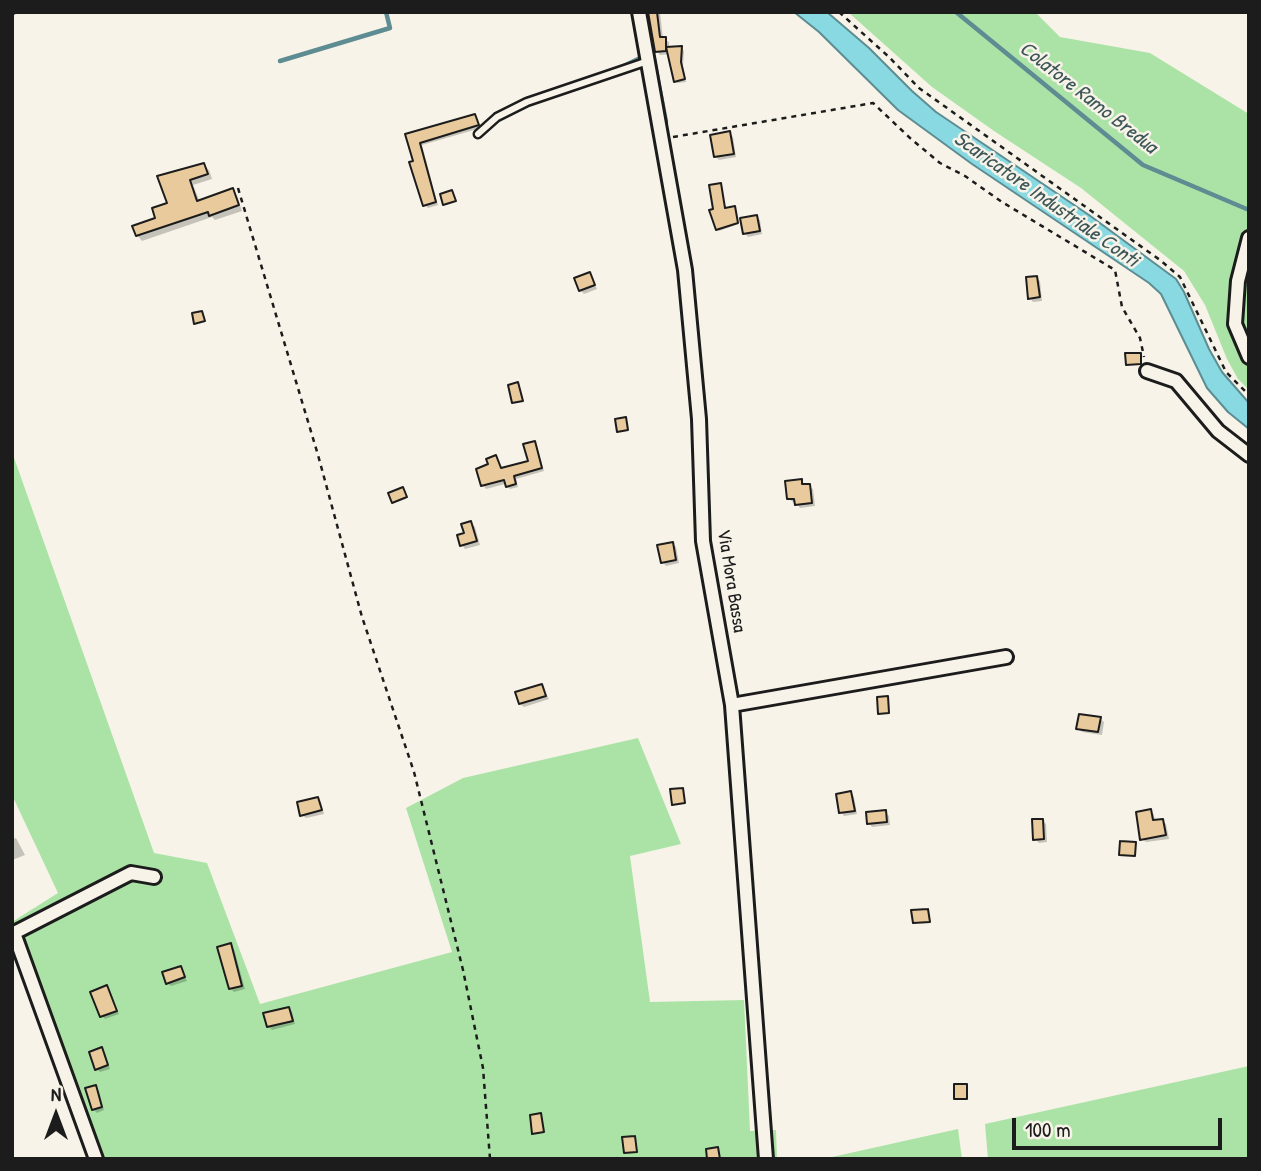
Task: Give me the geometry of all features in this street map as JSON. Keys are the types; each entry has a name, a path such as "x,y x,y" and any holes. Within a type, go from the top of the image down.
{"street":[{"name":"Via Mora Bassa","path":"639,12 685,270 699,419 703,541 732,705 766,1159"},
{"path":"1249,238 1238,281 1235,324 1249,357"},
{"path":"1147,371 1176,382 1218,431 1249,455"},
{"path":"732,705 1006,657"},
{"path":"96,1159 14,933 131,873 154,877"}],"lane":[{"path":"478,134 497,117 527,102 647,57"}],"path":[{"path":"839,12 919,88 1180,277 1226,372 1249,395"},
{"path":"662,138 873,103 940,163 1115,270 1122,307 1140,338 1147,371"},
{"path":"238,188 318,455 362,617 414,772 463,970 483,1068 491,1159"}],"green space":[{"path":"848,12 1035,12 1060,37 1150,53 1249,114 1249,390 1238,379 1227,359 1205,305 1184,271 1081,188 932,87"},
{"path":"12,452 154,853 207,863 260,1004 452,952 406,808 463,778 638,738 681,844 630,856 650,1002 744,1000 750,1131 776,1130 777,1159 94,1159 12,926 12,922 58,893 12,795"},
{"path":"1249,1066 1249,1159 988,1159 985,1124"},
{"path":"958,1129 962,1159 823,1159"}],"water":[{"name":"Scaricatore Industriale Conti","path":"794,12 827,12 936,112 1089,215 1176,279 1222,372 1249,403 1249,429 1228,412 1207,388 1161,294 1149,283 972,164 898,110 819,32"}],"building":[{"path":"648,12 657,12 660,37 666,37 666,51 655,52"},
{"path":"682,46 681,62 685,79 674,82 666,47"},
{"path":"475,114 479,125 420,143 436,202 423,206 409,162 413,161 405,134"},
{"path":"730,131 734,154 714,157 710,135"},
{"path":"204,163 208,174 190,180 197,201 233,188 239,205 209,216 208,212 136,236 132,226 155,218 152,208 167,203 157,176"},
{"path":"721,183 725,208 735,206 738,223 716,230 709,210 713,209 709,185"},
{"path":"452,190 456,201 443,205 440,194"},
{"path":"757,215 760,231 743,234 740,218"},
{"path":"590,272 595,285 579,291 574,278"},
{"path":"1037,276 1040,297 1028,299 1026,277"},
{"path":"202,311 205,321 194,324 192,313"},
{"path":"1125,353 1141,353 1141,364 1126,365"},
{"path":"518,382 523,401 512,403 508,385"},
{"path":"626,417 628,430 617,432 615,419"},
{"path":"535,441 542,468 514,476 516,484 506,487 504,480 481,486 476,469 488,464 486,459 496,455 501,468 528,461 523,444"},
{"path":"802,479 802,484 810,484 812,503 795,505 794,499 787,499 785,481"},
{"path":"403,487 407,497 392,503 388,493"},
{"path":"471,521 477,541 460,546 457,535 464,533 461,524"},
{"path":"673,542 676,560 661,563 657,545"},
{"path":"542,684 546,696 519,704 515,692"},
{"path":"888,696 889,713 878,714 877,697"},
{"path":"1079,714 1101,717 1098,732 1076,729"},
{"path":"683,788 685,803 672,805 670,789"},
{"path":"851,791 855,811 839,813 836,794"},
{"path":"318,797 322,810 300,816 297,802"},
{"path":"1151,809 1153,820 1163,819 1166,835 1140,840 1136,812"},
{"path":"886,810 887,822 867,824 866,812"},
{"path":"1032,819 1043,819 1044,839 1033,840"},
{"path":"1120,841 1136,842 1135,856 1119,855"},
{"path":"928,909 930,922 913,923 911,910"},
{"path":"231,943 242,986 229,989 217,947"},
{"path":"181,966 185,977 166,984 162,972"},
{"path":"107,985 117,1011 100,1017 90,992"},
{"path":"289,1007 293,1021 267,1027 263,1013"},
{"path":"102,1047 108,1065 95,1070 89,1052"},
{"path":"954,1084 967,1084 967,1099 954,1099"},
{"path":"96,1085 102,1107 92,1110 85,1088"},
{"path":"541,1113 544,1132 532,1134 530,1115"},
{"path":"635,1136 637,1152 624,1153 622,1137"},
{"path":"718,1147 720,1159 707,1159 706,1149"}],"waterway":[{"path":"280,61 390,28 386,12"},
{"name":"Colatore Ramo Bredua","path":"956,12 1143,165 1249,210"},
{"path":"618,69 642,55"},
{"path":"649,58 654,60 666,122"}]}
